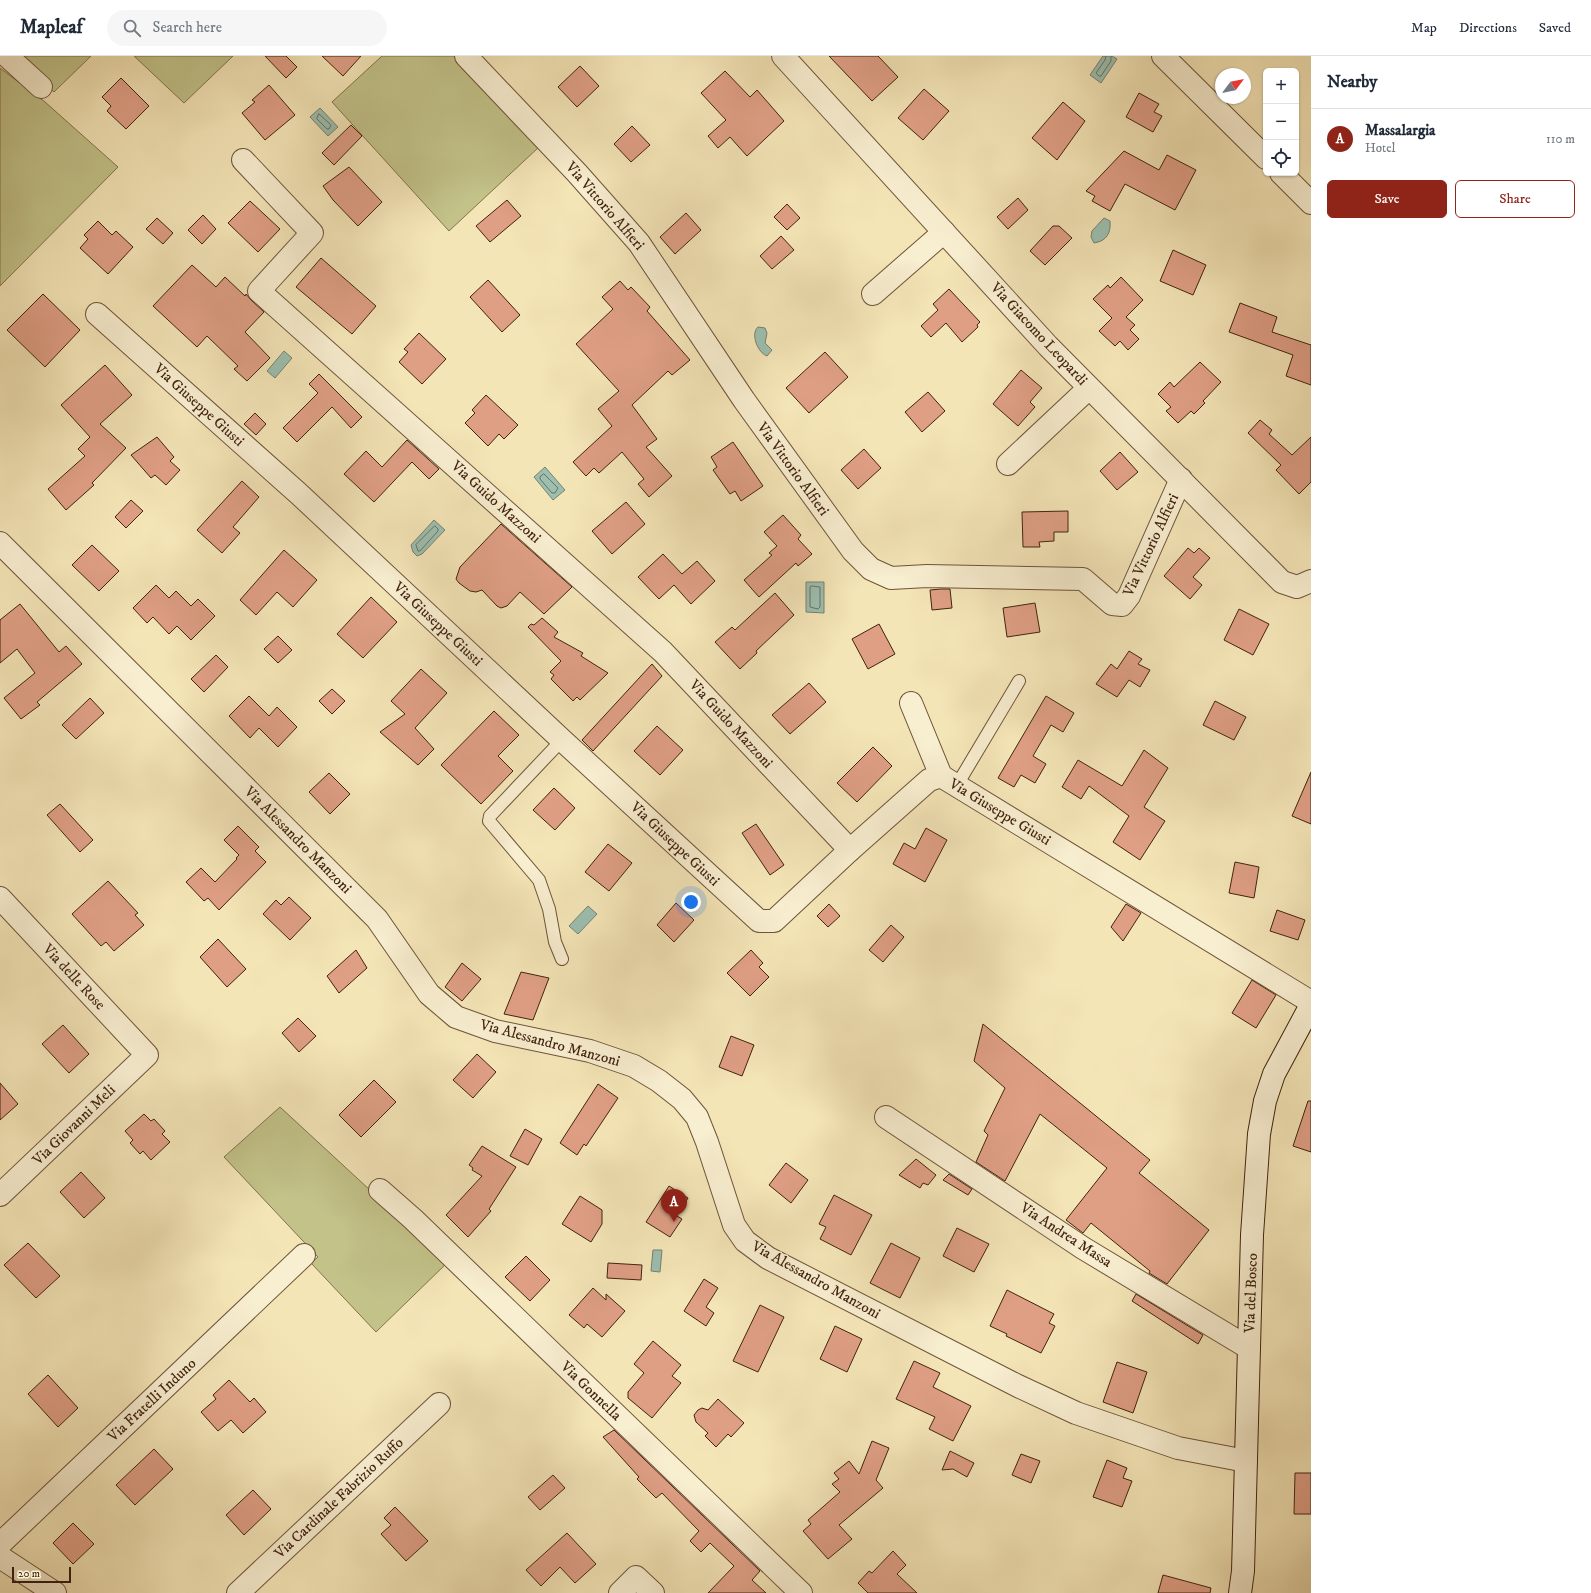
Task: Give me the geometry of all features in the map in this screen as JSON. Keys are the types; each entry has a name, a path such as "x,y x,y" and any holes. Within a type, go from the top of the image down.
{"street":[{"path":"7,56 41,88"},
{"name":"Via Vittorio Alfieri","path":"466,56 577,173 640,243 744,400 853,551 871,569 890,578 927,576 1083,579 1112,604 1122,605 1129,596 1181,479"},
{"name":"Via Giacomo Leopardi","path":"783,56 1048,346 1282,582 1297,587 1311,581"},
{"path":"1163,56 1263,155"},
{"name":"Via Guido Mazzoni","path":"243,160 312,233 259,291 663,652 850,850"},
{"path":"1284,176 1311,203"},
{"path":"873,294 944,232"},
{"name":"Via Giuseppe Giusti","path":"97,314 305,500 562,740 759,921 774,921 850,850 930,780 949,780 1311,1004"},
{"path":"1008,464 1089,388"},
{"name":"Via Alessandro Manzoni","path":"0,542 377,919 429,994 456,1018 495,1031 590,1051 634,1066 659,1081 682,1099 696,1117 707,1142 734,1225 746,1242 775,1261 1018,1386 1076,1413 1178,1448 1246,1460"},
{"path":"911,703 949,780"},
{"name":"Via delle Rose","path":"0,898 147,1055"},
{"name":"Via del Bosco","path":"1240,1593 1243,1571 1252,1234 1259,1134 1266,1101 1274,1074 1311,1004"},
{"name":"Via Giovanni Meli","path":"0,1195 147,1055"},
{"name":"Via Andrea Massa","path":"886,1117 1083,1248 1249,1348"},
{"name":"Via Gonnella","path":"380,1190 413,1219 801,1593"},
{"name":"Via Fratelli Induno","path":"0,1544 304,1256"},
{"name":"Via Cardinale Fabrizio Ruffo","path":"238,1593 439,1404"},
{"path":"0,1557 55,1593"},
{"path":"620,1593 636,1577 653,1593"}],"lane":[{"path":"949,780 1019,681"},
{"path":"562,740 490,816 489,821 539,880 549,909 555,942 562,959"}],"green space":[{"path":"15,56 91,56 54,92"},
{"path":"134,56 233,56 184,103"},
{"path":"382,56 455,56 539,147 449,231 332,102"},
{"path":"0,68 45,102 118,167 0,286"},
{"path":"280,1107 448,1262 376,1332 311,1263 318,1257 224,1157"}],"water":[{"path":"1103,56 1112,56 1117,59 1101,83 1090,75"},
{"path":"320,108 338,127 328,136 310,117"},
{"path":"1104,218 1110,221 1109,233 1102,240 1094,243 1091,237 1092,231"},
{"path":"758,327 765,328 767,333 765,343 772,350 767,356 761,351 756,343 755,334"},
{"path":"284,351 292,358 275,378 267,371"},
{"path":"545,467 565,490 553,500 534,477"},
{"path":"434,520 445,530 422,554 417,556 413,552 411,545"},
{"path":"806,582 824,582 824,613 806,612"},
{"path":"588,906 597,914 578,934 569,926"},
{"path":"653,1250 662,1250 660,1272 651,1271"}],"building":[{"path":"265,56 286,56 297,67 286,78"},
{"path":"322,56 361,56 343,76"},
{"path":"829,56 878,56 898,77 872,101"},
{"path":"580,66 599,86 577,107 558,87"},
{"path":"725,71 750,97 757,90 784,121 747,156 730,137 718,148 708,136 726,120 701,93"},
{"path":"121,78 149,106 126,129 107,111 111,106 102,97"},
{"path":"269,85 295,115 265,140 242,113 255,102 252,100"},
{"path":"924,89 949,111 923,140 898,118"},
{"path":"1139,93 1159,104 1154,112 1162,116 1153,132 1126,117"},
{"path":"1063,102 1085,121 1057,160 1032,138"},
{"path":"351,125 362,136 334,165 322,153"},
{"path":"632,126 650,145 631,162 614,144"},
{"path":"1124,151 1159,170 1167,155 1196,170 1175,210 1125,184 1110,211 1092,201 1095,196 1086,191"},
{"path":"349,167 382,202 358,226 333,200 323,186"},
{"path":"1018,198 1028,210 1008,229 997,217"},
{"path":"507,200 521,216 490,242 476,226"},
{"path":"250,201 280,229 258,252 228,223"},
{"path":"787,204 800,218 787,230 774,217"},
{"path":"686,213 701,230 675,254 660,237"},
{"path":"203,215 216,229 202,244 188,230"},
{"path":"157,218 173,233 163,244 146,229"},
{"path":"98,221 112,235 116,231 133,247 108,274 80,248 88,239 84,235"},
{"path":"1053,226 1059,226 1072,238 1045,265 1030,251"},
{"path":"781,236 794,250 772,269 760,256"},
{"path":"1173,250 1206,265 1193,295 1160,281"},
{"path":"321,258 376,306 352,334 296,287"},
{"path":"192,265 216,287 225,277 245,296 246,294 264,312 245,332 270,358 247,381 234,369 238,366 207,336 197,347 153,306"},
{"path":"1121,277 1143,300 1126,317 1135,325 1130,330 1139,339 1128,350 1120,341 1115,346 1099,331 1112,318 1093,299 1108,285 1110,288"},
{"path":"488,280 520,315 502,332 470,297"},
{"path":"620,281 628,290 631,287 650,307 647,311 690,360 672,375 668,371 632,405 657,439 646,447 672,476 649,497 638,484 644,479 622,452 599,473 594,468 586,476 573,462 612,426 598,409 619,391 576,344 613,309 602,297"},
{"path":"949,289 980,322 977,325 978,327 962,342 946,323 931,337 921,326 938,310 933,304"},
{"path":"43,294 80,330 45,367 7,330"},
{"path":"1240,303 1277,317 1272,332 1311,345 1311,385 1286,376 1293,355 1229,332"},
{"path":"419,333 446,359 422,384 399,362 408,352 404,349"},
{"path":"825,352 848,377 809,413 786,388"},
{"path":"1200,362 1221,382 1203,401 1205,403 1194,414 1191,411 1178,423 1166,411 1171,407 1158,394 1170,382 1174,387"},
{"path":"105,365 132,395 100,424 126,448 92,483 94,485 66,510 48,489 85,456 78,449 90,437 61,405"},
{"path":"1021,370 1042,388 1030,402 1035,407 1018,426 993,404"},
{"path":"319,374 362,417 351,428 332,407 297,442 283,428 318,393 309,384"},
{"path":"928,392 945,411 922,432 905,412"},
{"path":"486,395 518,425 504,439 499,434 488,446 465,423 475,413 472,410"},
{"path":"255,413 266,424 256,435 244,424"},
{"path":"1260,420 1272,430 1269,434 1292,455 1311,437 1311,482 1299,494 1276,470 1281,465 1248,433"},
{"path":"157,437 174,457 170,461 180,470 166,485 155,475 151,478 131,455"},
{"path":"407,440 439,469 429,479 412,462 374,502 344,474 366,451 382,467"},
{"path":"733,442 763,486 741,501 735,491 730,494 713,470 717,467 711,457"},
{"path":"864,449 881,468 858,489 841,470"},
{"path":"1120,452 1138,472 1117,490 1100,471"},
{"path":"242,481 259,497 233,527 240,533 222,553 197,530"},
{"path":"131,500 143,511 126,528 115,517"},
{"path":"626,502 645,524 612,554 592,531"},
{"path":"1068,511 1068,532 1054,532 1054,541 1039,542 1040,547 1023,547 1022,512"},
{"path":"783,515 801,535 798,539 812,554 798,566 796,563 759,597 744,580 772,555 769,553 777,546 764,532"},
{"path":"501,524 572,587 544,614 520,592 507,606 501,608 497,606 482,590 476,592 470,591 456,579 460,567"},
{"path":"92,545 119,571 99,591 72,565"},
{"path":"1188,548 1194,553 1199,548 1210,558 1193,577 1202,585 1190,599 1164,576"},
{"path":"284,550 317,580 293,607 277,592 256,615 240,600"},
{"path":"663,554 682,574 697,561 715,581 691,604 674,585 659,599 638,577"},
{"path":"156,585 169,598 176,591 191,606 198,599 215,616 191,640 177,626 169,634 153,617 147,623 133,608"},
{"path":"950,589 952,608 932,610 930,590"},
{"path":"775,593 794,615 756,651 757,653 740,669 715,642 732,627 735,630"},
{"path":"371,597 397,622 363,658 337,634"},
{"path":"1035,603 1040,632 1007,637 1003,608"},
{"path":"20,604 59,652 66,646 82,664 37,702 40,705 21,719 4,698 35,673 17,649 0,663 0,620"},
{"path":"1239,609 1269,624 1253,655 1224,640"},
{"path":"542,618 558,632 554,637 583,653 581,656 608,673 580,700 577,697 573,701 551,679 554,675 550,672 561,661 528,627 531,624 534,625"},
{"path":"879,624 895,654 868,669 852,639"},
{"path":"278,636 292,650 278,663 264,649"},
{"path":"1129,651 1142,659 1138,664 1150,670 1140,687 1129,680 1117,697 1096,684 1111,664 1117,669"},
{"path":"216,655 228,667 204,692 191,679"},
{"path":"652,664 662,676 593,751 582,740"},
{"path":"421,669 447,693 415,728 434,749 418,765 380,732 405,714 391,701"},
{"path":"809,683 826,702 790,734 772,715"},
{"path":"332,689 345,701 332,714 319,701"},
{"path":"249,696 269,716 277,707 297,727 278,747 259,728 250,738 229,716"},
{"path":"1046,696 1074,713 1063,732 1051,725 1033,756 1046,764 1035,783 1021,775 1014,787 998,778"},
{"path":"90,698 104,713 76,739 62,725"},
{"path":"1215,701 1246,717 1234,740 1203,725"},
{"path":"494,711 519,735 498,756 513,771 481,804 441,765"},
{"path":"657,726 683,750 660,775 634,751"},
{"path":"873,747 892,766 857,802 837,783"},
{"path":"1144,750 1168,768 1144,807 1165,821 1140,860 1113,842 1129,816 1089,786 1081,799 1062,787 1078,760 1122,786"},
{"path":"1311,772 1311,824 1292,816"},
{"path":"329,773 350,794 330,814 309,792"},
{"path":"554,788 575,808 555,830 533,810"},
{"path":"60,804 93,840 80,852 47,815"},
{"path":"756,824 784,865 770,875 742,833"},
{"path":"238,826 259,847 255,851 266,862 219,910 208,898 204,901 186,882 201,868 215,882 237,859 236,858 239,855 224,840"},
{"path":"926,828 947,840 925,882 893,864 904,843 915,849"},
{"path":"608,844 632,863 609,891 585,872"},
{"path":"1235,862 1259,867 1254,898 1229,893"},
{"path":"108,881 138,913 135,915 144,925 114,951 106,942 101,946 72,914"},
{"path":"289,897 311,918 290,940 263,914 276,900 281,905"},
{"path":"676,903 694,920 674,942 657,925"},
{"path":"829,904 840,916 828,927 817,916"},
{"path":"1126,904 1141,913 1123,941 1111,927"},
{"path":"1277,910 1305,920 1298,940 1270,931"},
{"path":"891,925 904,937 883,962 869,950"},
{"path":"218,939 246,969 227,987 200,957"},
{"path":"356,950 367,968 339,993 327,976"},
{"path":"751,950 763,963 759,967 769,977 750,996 727,973"},
{"path":"462,963 481,979 462,1001 445,987"},
{"path":"521,972 549,978 533,1020 504,1014"},
{"path":"1252,980 1276,995 1256,1028 1232,1013"},
{"path":"298,1018 316,1036 299,1052 282,1033"},
{"path":"983,1024 1150,1160 1139,1173 1209,1230 1167,1284 1149,1273 1150,1271 1091,1223 1083,1233 1066,1220 1107,1168 1040,1114 1005,1181 976,1162 988,1135 984,1131 1005,1088 974,1061"},
{"path":"63,1025 89,1054 69,1073 42,1044"},
{"path":"731,1036 754,1045 742,1076 719,1067"},
{"path":"477,1054 496,1072 473,1098 453,1080"},
{"path":"374,1080 396,1102 361,1137 339,1115"},
{"path":"0,1083 18,1104 0,1120"},
{"path":"598,1084 618,1098 586,1146 584,1144 577,1155 560,1143"},
{"path":"1308,1101 1311,1101 1311,1152 1293,1146"},
{"path":"144,1114 151,1121 154,1119 165,1131 162,1134 170,1142 151,1160 143,1151 140,1154 130,1143 133,1140 125,1131"},
{"path":"525,1129 542,1139 528,1165 510,1156"},
{"path":"482,1146 516,1167 489,1209 491,1211 468,1237 446,1215 482,1176 472,1170 473,1168 469,1165"},
{"path":"916,1159 936,1175 928,1185 923,1183 920,1188 899,1175"},
{"path":"786,1163 808,1180 791,1203 769,1185"},
{"path":"81,1172 105,1198 84,1218 60,1192"},
{"path":"949,1174 972,1189 968,1195 943,1180"},
{"path":"669,1186 688,1198 677,1216 682,1219 670,1237 646,1222"},
{"path":"834,1195 872,1215 851,1255 820,1239 826,1227 819,1224"},
{"path":"580,1196 602,1210 602,1224 591,1242 562,1224"},
{"path":"957,1228 989,1244 974,1272 943,1256"},
{"path":"28,1243 60,1276 36,1298 4,1265"},
{"path":"891,1243 920,1258 900,1298 870,1283"},
{"path":"526,1256 550,1280 530,1301 505,1277"},
{"path":"608,1263 642,1265 641,1280 607,1278"},
{"path":"704,1279 718,1288 706,1307 714,1313 706,1326 684,1311"},
{"path":"593,1288 606,1300 606,1294 625,1311 602,1337 587,1324 584,1328 569,1315"},
{"path":"1007,1290 1054,1314 1049,1323 1055,1326 1041,1353 1006,1336 1007,1334 990,1326"},
{"path":"1136,1294 1203,1335 1198,1344 1132,1301"},
{"path":"760,1305 784,1317 758,1372 733,1361"},
{"path":"835,1326 862,1339 847,1372 820,1359"},
{"path":"653,1341 681,1365 672,1376 681,1383 652,1418 628,1398 628,1392 644,1373 634,1364"},
{"path":"914,1361 940,1373 933,1387 971,1406 953,1441 929,1429 935,1417 896,1399"},
{"path":"1117,1362 1147,1372 1133,1413 1103,1402"},
{"path":"48,1375 78,1408 58,1427 28,1394"},
{"path":"229,1380 250,1402 254,1398 266,1412 243,1433 231,1420 218,1431 201,1412 216,1399 213,1395"},
{"path":"718,1399 744,1423 731,1437 728,1434 716,1447 705,1436 708,1433 696,1422 694,1415 702,1408 708,1410"},
{"path":"614,1430 760,1571 752,1580 766,1593 708,1593 734,1566 710,1543 701,1552 690,1541 699,1531 662,1493 656,1498 637,1479 639,1477 603,1437"},
{"path":"872,1441 889,1448 876,1480 883,1488 839,1525 852,1539 828,1559 803,1531 811,1524 808,1520 840,1492 832,1484 839,1479 834,1473 849,1461 859,1474"},
{"path":"154,1449 173,1469 135,1505 116,1485"},
{"path":"950,1451 974,1463 967,1477 953,1469 942,1470"},
{"path":"1021,1454 1040,1461 1031,1483 1012,1475"},
{"path":"1107,1460 1127,1468 1123,1478 1132,1481 1122,1507 1093,1497"},
{"path":"1295,1473 1311,1473 1311,1514 1294,1514"},
{"path":"553,1475 565,1488 540,1510 528,1497"},
{"path":"253,1490 271,1509 244,1535 226,1515"},
{"path":"395,1507 428,1541 406,1561 381,1534 391,1525 384,1518"},
{"path":"73,1523 94,1544 73,1564 53,1543"},
{"path":"567,1533 596,1564 575,1583 560,1567 541,1586 526,1570"},
{"path":"893,1551 906,1565 897,1574 917,1593 868,1593 858,1583 869,1571 872,1573"},
{"path":"1163,1575 1211,1588 1210,1593 1158,1593"}],"place":[{"name":"Massalargia","path":"674,1222"}]}
